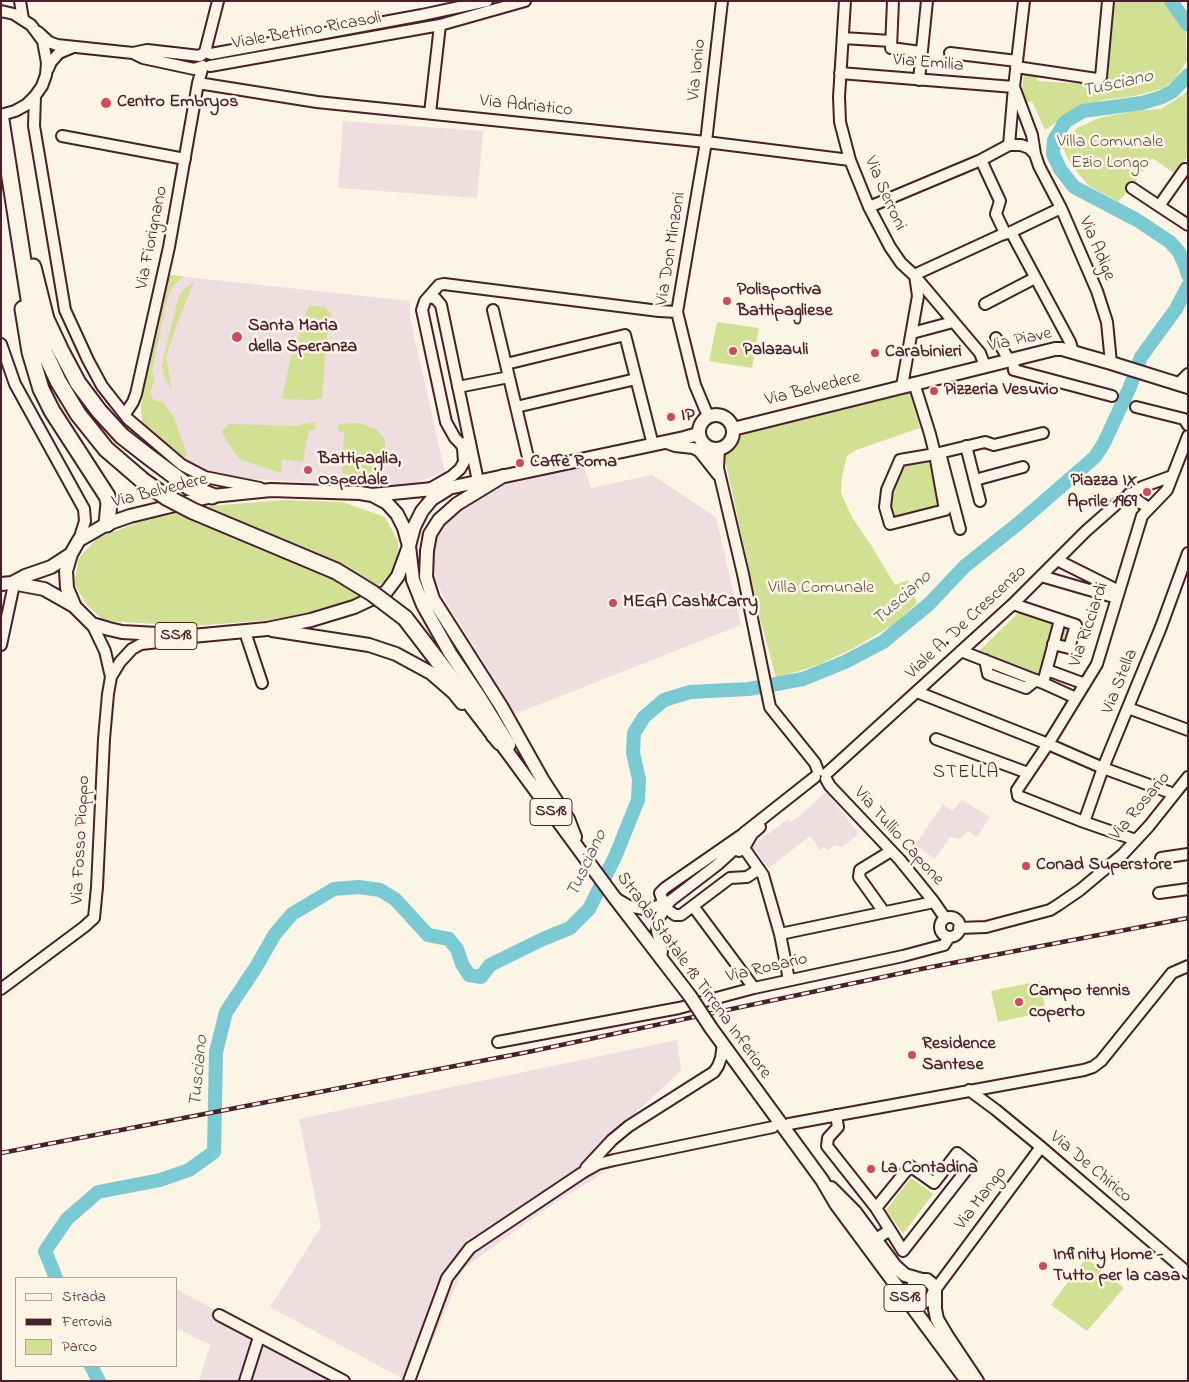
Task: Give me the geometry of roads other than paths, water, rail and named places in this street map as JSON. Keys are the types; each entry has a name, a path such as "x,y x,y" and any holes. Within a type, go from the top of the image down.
{"highway":[{"path":"1,120 29,299 45,353 58,381 92,433 111,454 166,497 193,512 336,571 372,593 405,618 500,742"},
{"path":"14,207 22,216 46,319 68,368 78,383 98,411 122,436 189,487 212,496"},
{"path":"14,207 9,214 25,324 35,375 46,400 107,496 107,524"}],"main road":[{"name":"Via Piave","path":"908,384 1055,349 1115,364 1183,386"},
{"name":"Via Belvedere","path":"733,429 908,384"},
{"path":"714,414 724,416 733,429 730,441 713,448 700,439 698,434 700,423 708,416 714,414"},
{"name":"Via Belvedere","path":"79,540 107,524 130,516 212,496 271,490 342,492 372,495 453,487 659,444 698,434"},
{"path":"502,476 457,504 439,520 430,534 426,576 433,599 501,706 542,779 568,819 583,856"},
{"name":"Via Belvedere","path":"92,624 122,632 192,636 267,629 334,614 354,607 386,592 398,576 414,527 422,511 432,499 453,487"},
{"name":"Via Belvedere","path":"372,495 387,503 397,514 404,528 409,546"},
{"path":"75,607 66,588 66,571 71,554 79,540"},
{"name":"Strada Statale 18 Tirrena Inferiore","path":"409,546 413,580 423,605 450,653 506,739 520,768"},
{"path":"7,584 51,567 71,554"},
{"path":"7,584 44,589 75,607 92,624"},
{"name":"Strada Statale 18 Tirrena Inferiore","path":"267,629 369,645 396,654 431,673 454,693 473,717 500,742 611,894 690,996 711,1028 822,1180 844,1215 970,1380"},
{"name":"Strada Statale 18 Tirrena Inferiore","path":"822,1180 848,1203 905,1275 929,1286"},
{"name":"SS18","path":"844,1215 878,1251 892,1270 905,1282 970,1380"},
{"path":"914,1284 929,1286 929,1301 916,1297 914,1284"},
{"name":"SS18","path":"929,1286 941,1328 970,1380"}],"street":[{"path":"20,1 23,18"},
{"name":"Via Fiorignano","path":"127,416 136,394 169,247 198,83 206,59 218,1"},
{"name":"Viale Bettino Ricasoli","path":"206,59 422,16 486,1"},
{"name":"Viale Bettino Ricasoli","path":"206,59 440,25 525,1"},
{"name":"Via Ionio","path":"706,142 722,1"},
{"name":"Via Serroni","path":"845,1 840,73 840,122 850,160 869,207 890,247 901,263 914,274 952,322 980,353 985,366"},
{"path":"893,1 891,48 922,52"},
{"path":"919,80 926,1"},
{"name":"Via Adige","path":"1009,145 1024,1"},
{"path":"950,53 1016,64 1042,72 1097,79 1100,78 1108,1"},
{"path":"1,11 23,18 49,42 57,45 132,53 143,58 194,69 206,59"},
{"path":"430,113 440,25"},
{"path":"38,32 46,51 46,74"},
{"path":"842,38 891,41"},
{"path":"1,114 15,111 26,105 36,96 42,86 51,62 59,53 77,46"},
{"name":"Via Emilia","path":"840,73 1014,87"},
{"name":"Via Adriatico","path":"198,83 317,102 706,142 850,160"},
{"name":"Via Adige","path":"1014,87 1032,135 1035,154 1097,291 1107,322 1115,364"},
{"path":"36,96 34,126 65,310 102,386 127,416 182,465 205,477 271,490"},
{"path":"62,136 185,159"},
{"name":"Via Don Minzoni","path":"706,142 677,312 695,385 708,416"},
{"path":"869,207 981,160 1009,145 1021,145 1029,148 1035,154"},
{"path":"981,160 1000,201 996,214 1035,278 1070,342 1073,352"},
{"path":"1160,206 1185,169"},
{"path":"1132,188 1188,225"},
{"path":"960,529 937,453 908,384 912,333 918,296 914,274 1061,208"},
{"path":"986,304 1035,278"},
{"path":"466,443 455,438 446,422 422,310 425,301 430,297 435,288 444,284 659,312 677,312"},
{"path":"430,297 436,299 441,306 458,387 466,443 478,481"},
{"path":"493,310 530,470"},
{"path":"912,333 952,322"},
{"path":"506,364 625,335 636,379 659,444 693,448 699,451 719,473"},
{"path":"996,338 1011,359 1014,370 1112,396"},
{"path":"1,344 15,384 84,509 85,521 79,540"},
{"path":"436,372 454,368"},
{"path":"1183,386 1188,374"},
{"path":"458,387 509,377"},
{"path":"516,407 636,379"},
{"path":"1136,407 1184,419 1188,425"},
{"path":"937,453 945,510 890,524 885,507 887,490 900,460 986,442 994,445 1043,433"},
{"path":"1129,494 1148,508 1167,490 1186,440"},
{"path":"428,489 452,476 460,469 464,462 466,443"},
{"path":"966,446 980,501"},
{"path":"713,448 719,473"},
{"path":"974,480 1023,467"},
{"name":"Via Tullio Capone","path":"719,473 743,574 770,707 815,763 821,777 891,851 945,918"},
{"name":"Viale A. De Crescenzo","path":"661,959 662,951 657,931 659,918 666,900 744,848 756,831 821,777 917,692 1013,604 1086,531 1129,494 1172,476"},
{"name":"Via Ricciardi","path":"1084,822 1018,796 1017,790 1048,744 1097,664 1142,516 1148,508"},
{"name":"Via Stella","path":"1084,822 1103,768 1161,627 1188,553"},
{"path":"1057,560 1118,595"},
{"path":"1041,576 1118,595"},
{"path":"1,645 13,589 7,584"},
{"path":"1013,604 1076,626 1069,648 1053,644"},
{"path":"1040,681 1047,670 1060,620"},
{"path":"92,624 104,651 111,677"},
{"path":"245,632 262,683"},
{"path":"111,677 120,662 132,649 141,644 159,642 169,636"},
{"path":"960,651 1040,681 1076,698"},
{"path":"1047,670 1085,684"},
{"name":"Via Fosso Pioppo","path":"1,989 94,918 104,739 111,677"},
{"path":"917,692 1103,768 1174,794"},
{"path":"1128,708 1188,730"},
{"path":"936,740 1028,773"},
{"name":"Viale A. De Crescenzo","path":"666,900 660,893 665,888 821,777"},
{"name":"Via Rosario","path":"960,928 986,927 1050,910 1080,890 1123,854 1174,794 1187,782"},
{"path":"1084,822 1136,840"},
{"name":"Viale A. De Crescenzo","path":"717,865 738,846 744,833"},
{"path":"744,848 763,875 780,934 789,980"},
{"path":"884,912 859,877 860,870 891,851"},
{"path":"1162,858 1188,854"},
{"path":"671,912 675,915 681,915 730,878 747,876 759,869"},
{"path":"1159,893 1188,889"},
{"path":"611,894 629,906 643,908 655,907 666,900"},
{"path":"780,934 934,902"},
{"path":"693,906 754,988"},
{"path":"949,917 956,919 960,928 956,934 949,937 942,933 940,924 945,918 949,917"},
{"name":"Via Rosario","path":"498,1042 679,1008 754,988 904,956 944,945 949,937"},
{"path":"789,1124 1093,1067 1101,1061 1172,973 1188,966"},
{"path":"582,1173 595,1157 628,1126 714,1072 721,1058 723,1044"},
{"name":"Via De Chirico","path":"969,1090 996,1110 1188,1273"},
{"path":"836,1115 838,1127 828,1138 827,1146 876,1208 903,1251 970,1164 957,1153 934,1183"},
{"path":"409,1381 447,1278 470,1248 598,1164 773,1127"},
{"name":"Via Mango","path":"929,1286 948,1270 1041,1148"},
{"path":"876,1208 910,1166 948,1193"},
{"path":"876,1239 890,1230"},
{"path":"219,1315 344,1381"},
{"path":"245,1381 259,1337"}],"waterway":[{"name":"Tusciano","path":"1171,1 1188,25"},
{"name":"Tusciano","path":"1188,75 1173,91 1162,97 1142,103 1083,111 1065,122 1054,140 1053,154 1060,169 1074,187 1137,220 1170,242 1179,252 1188,275"},
{"name":"Tusciano","path":"56,1277 45,1251 67,1219 98,1192 160,1180 189,1170 214,1152 216,1052 226,1012 275,934 292,914 334,889 359,887 380,890 395,899 428,935 449,939 457,949 462,964 469,975 481,977 490,965 570,928 589,909 615,857 638,800 639,779 633,753 634,733 644,717 664,700 690,692 749,689 803,679 845,662 883,642 929,604 965,566 1019,523 1095,457 1104,443 1129,389 1141,357 1176,309 1188,286"},
{"name":"Tusciano","path":"92,1367 99,1381"}],"railway":[{"path":"1,1153 528,1052 921,969 1188,918"}],"place":[{"name":"Centro Embryos","path":"106,103"},
{"name":"Polisportiva Battipagliese","path":"727,301"},
{"name":"Santa Maria della Speranza","path":"237,337"},
{"name":"Palazauli","path":"733,351"},
{"name":"Carabinieri","path":"875,353"},
{"name":"Pizzeria Vesuvio","path":"934,391"},
{"name":"IP","path":"671,417"},
{"name":"Caffè Roma","path":"520,463"},
{"name":"Battipaglia, Ospedale","path":"308,470"},
{"name":"Piazza IX Aprile 1969","path":"1147,492"},
{"name":"MEGA Cash&Carry","path":"613,603"},
{"name":"Conad Superstore","path":"1026,866"},
{"name":"Campo tennis coperto","path":"1019,1002"},
{"name":"Residence Santese","path":"912,1055"},
{"name":"La Contadina","path":"871,1169"},
{"name":"Infinity Home - Tutto per la casa","path":"1043,1266"}],"district":[{"name":"STELLA","path":"966,774"}],"park label":[{"name":"Villa Comunale Ezio Longo","path":"1110,153"},
{"name":"Villa Comunale","path":"821,589"}]}
